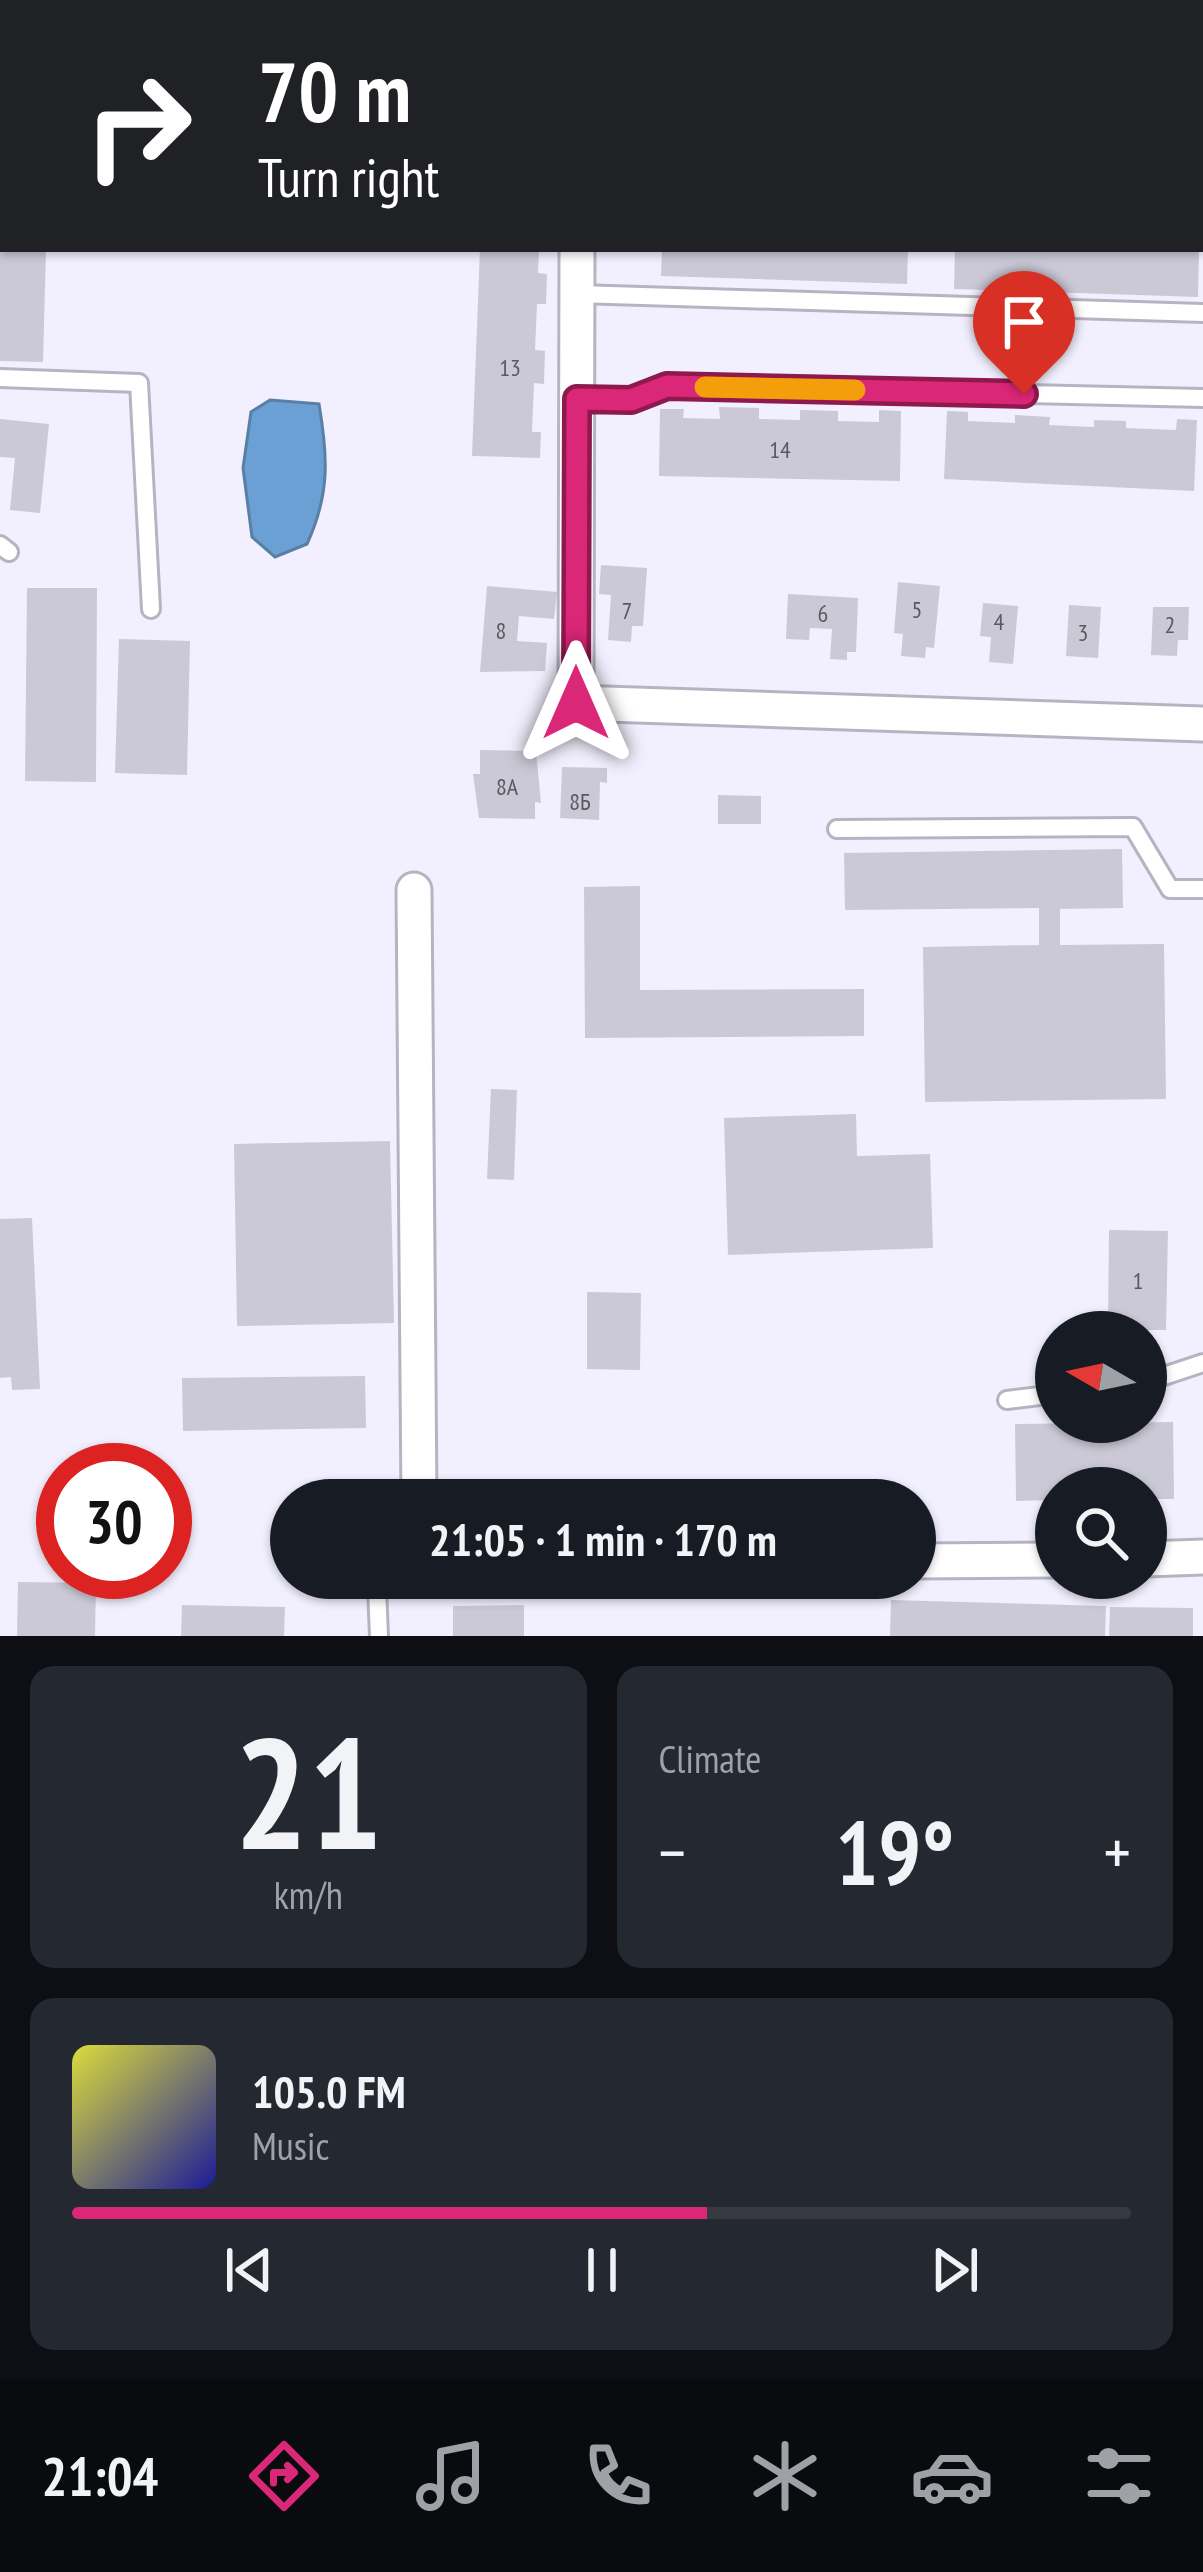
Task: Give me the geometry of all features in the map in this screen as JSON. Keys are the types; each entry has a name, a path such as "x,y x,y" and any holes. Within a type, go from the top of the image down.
{"street":[{"path":"577,252 576,703 1203,724"},
{"path":"414,890 419,1479"},
{"path":"1167,1558 1203,1557"},
{"path":"936,1561 1035,1560"}],"lane":[{"path":"577,294 1203,313"},
{"path":"0,378 139,383 151,609"},
{"path":"577,399 631,400 667,386 1203,398"},
{"path":"837,829 1133,827 1170,889 1203,889"},
{"path":"1167,1375 1203,1363"},
{"path":"1007,1400 1035,1397"},
{"path":"377,1599 379,1636"}],"water":[{"path":"270,400 319,404 325,458 320,508 307,544 275,557 252,537 243,468 251,412"}],"building":[{"path":"0,252 46,252 43,362 0,361"},
{"path":"480,252 539,252 538,273 547,274 546,304 537,304 535,350 545,351 544,384 534,383 532,432 541,432 540,458 472,456"},
{"path":"662,252 908,252 907,284 661,276"},
{"path":"955,252 1199,252 1198,297 954,289"},
{"path":"719,407 759,408 759,419 800,420 800,410 838,411 838,421 879,422 879,410 901,411 900,481 659,476 660,409 684,409 683,418 720,419"},
{"path":"947,411 968,412 968,421 1015,423 1015,415 1050,417 1049,425 1094,427 1094,420 1126,421 1126,428 1176,430 1177,419 1197,420 1194,491 944,479"},
{"path":"0,419 49,424 40,513 10,510 15,458 0,457"},
{"path":"601,565 647,568 643,626 632,626 631,642 608,640 611,595 599,594"},
{"path":"898,582 940,586 934,648 926,647 925,658 901,656 903,634 894,633"},
{"path":"487,586 557,592 554,619 519,616 517,641 547,643 545,671 480,672"},
{"path":"27,588 97,588 96,782 25,781"},
{"path":"788,594 858,598 856,652 847,652 847,660 830,659 832,629 810,628 809,640 786,639"},
{"path":"983,603 1018,606 1013,664 989,662 991,637 980,636"},
{"path":"1069,605 1101,607 1098,658 1066,656"},
{"path":"1153,607 1189,607 1188,640 1178,640 1177,656 1151,655"},
{"path":"119,639 190,641 187,775 115,773"},
{"path":"480,750 536,751 541,803 535,802 535,819 479,818 473,774 480,774"},
{"path":"562,767 607,768 607,783 600,782 599,820 560,818"},
{"path":"718,795 761,796 761,824 718,824"},
{"path":"1122,849 1123,908 1060,909 1060,945 1164,944 1166,1099 925,1102 923,947 1039,945 1039,908 845,910 844,853"},
{"path":"640,886 640,990 864,989 864,1036 585,1038 584,887"},
{"path":"491,1089 517,1090 514,1180 487,1179"},
{"path":"856,1114 857,1156 930,1154 933,1248 728,1255 724,1118"},
{"path":"390,1141 394,1323 237,1326 234,1144"},
{"path":"32,1218 40,1389 12,1390 11,1377 0,1378 0,1219"},
{"path":"1109,1230 1168,1231 1166,1311 1108,1311"},
{"path":"587,1292 641,1293 640,1370 587,1369"},
{"path":"365,1376 366,1428 183,1431 182,1378"},
{"path":"1167,1422 1173,1422 1174,1499 1167,1499 1167,1467 1035,1467 1035,1501 1016,1501 1015,1424 1035,1424 1035,1443 1167,1443"},
{"path":"18,1582 36,1582 36,1599 96,1599 95,1636 17,1636"},
{"path":"891,1600 1106,1606 1105,1636 890,1636"},
{"path":"182,1605 285,1607 284,1636 181,1636"},
{"path":"524,1605 524,1636 453,1636 453,1606"},
{"path":"1110,1607 1193,1608 1193,1636 1109,1636"}],"slow traffic":[{"path":"705,387 855,390"}],"route":[{"path":"576,703 577,399 631,400 667,386 1024,394"}]}
